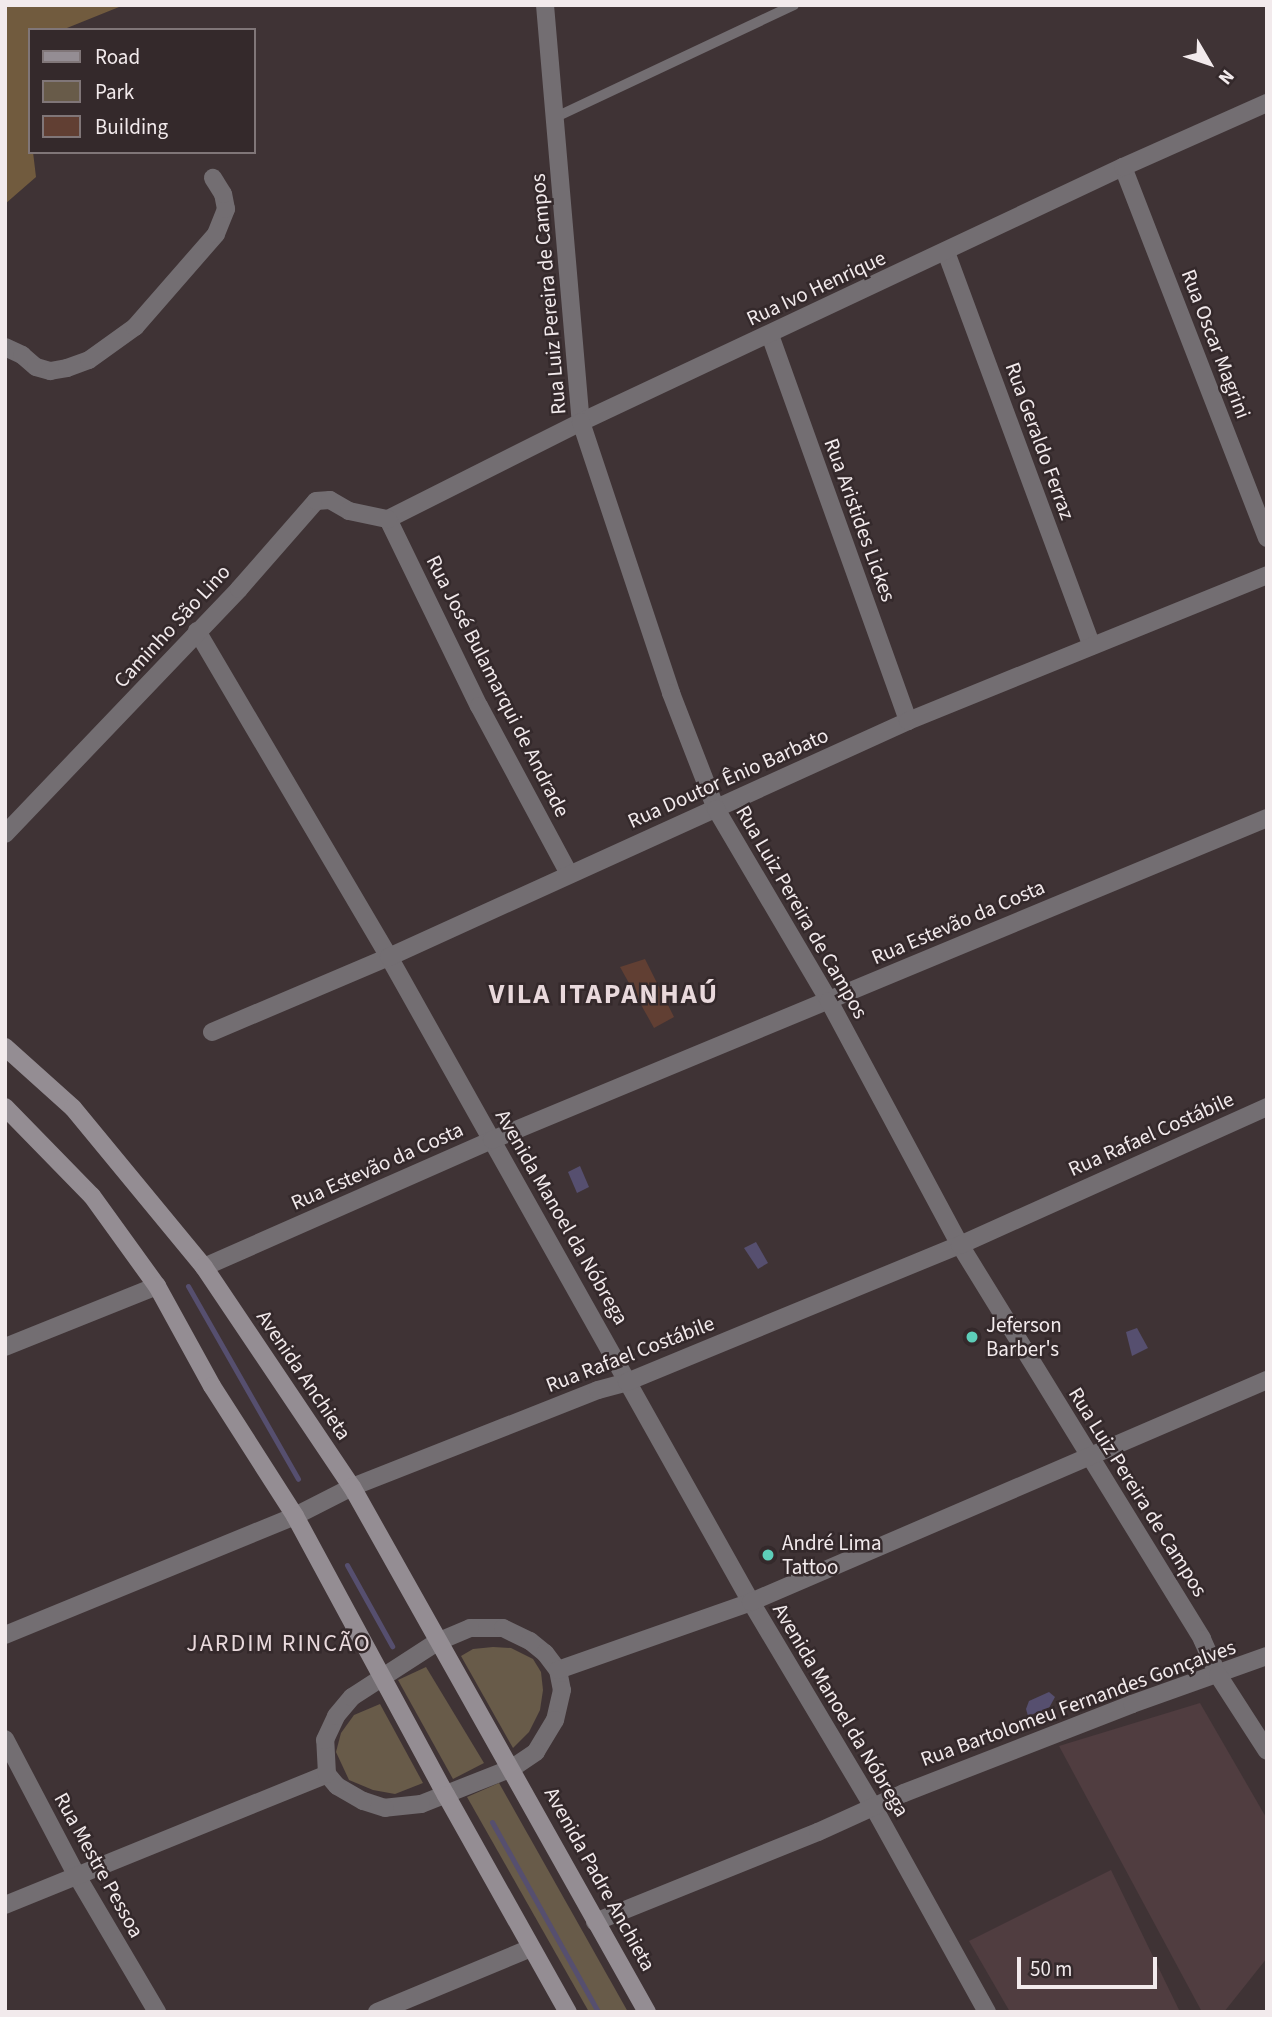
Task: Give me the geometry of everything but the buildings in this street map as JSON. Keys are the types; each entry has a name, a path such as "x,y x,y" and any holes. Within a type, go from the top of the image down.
{"main road":[{"name":"Avenida Anchieta","path":"5,1047 74,1108 204,1267 352,1487 437,1642 512,1768"},
{"path":"5,1107 92,1196 157,1286 212,1386 295,1516 446,1795 498,1882 531,1948 568,2012"},
{"name":"Avenida Padre Anchieta","path":"512,1768 595,1922 648,2012"}],"street":[{"name":"Rua Luiz Pereira de Campos","path":"545,5 581,422 671,693 716,809 829,1001 960,1245 1202,1639 1218,1675 1267,1751"},
{"name":"Rua Ivo Henrique","path":"388,519 581,422 1123,167 1267,103"},
{"name":"Rua Oscar Magrini","path":"1123,167 1267,538"},
{"path":"5,347 22,355 36,367 50,370 67,368 89,360 135,327 216,234 226,209 223,194 213,178"},
{"name":"Rua Geraldo Ferraz","path":"946,252 1092,646"},
{"name":"Rua Aristides Lickes","path":"770,335 908,720"},
{"name":"Caminho São Lino","path":"5,834 95,743 316,502 330,500 349,511 388,519"},
{"name":"Rua José Bulamarqui de Andrade","path":"388,519 479,706 569,874"},
{"name":"Rua Doutor Ênio Barbato","path":"212,1032 389,957 908,720 1267,575"},
{"name":"Avenida Manoel da Nóbrega","path":"197,631 389,957 610,1346 627,1382 751,1602 874,1808 987,2012"},
{"name":"Rua Estevão da Costa","path":"204,1267 492,1140 1267,818"},
{"name":"Rua Rafael Costábile","path":"5,1635 295,1516 352,1487 598,1390 627,1382 960,1245 1267,1107"},
{"path":"5,1347 157,1286"},
{"path":"558,1670 751,1602 1088,1454 1267,1380"},
{"path":"470,1628 503,1628 530,1640 558,1670 562,1690 555,1720 536,1752 512,1768 421,1804 385,1808 363,1801 337,1786 327,1774 325,1740 337,1716 352,1697 382,1675 437,1642 470,1628"},
{"name":"Rua Bartolomeu Fernandes Gonçalves","path":"595,1922 874,1808 904,1793 1132,1704 1267,1656"},
{"name":"Rua Mestre Pessoa","path":"5,1739 76,1876 158,2012"},
{"path":"5,1905 327,1774"},
{"path":"377,2012 531,1948"}],"lane":[{"path":"556,117 794,5"}],"shaded area":[{"path":"5,5 124,5 67,28 28,28 28,154 33,154 36,177 5,204"},
{"path":"580,1166 589,1187 577,1193 568,1172"},
{"path":"756,1242 768,1263 758,1269 744,1248"},
{"path":"1137,1328 1148,1348 1132,1356 1126,1332"},
{"path":"1049,1692 1055,1697 1049,1708 1028,1716 1026,1709 1029,1701"},
{"path":"1200,1703 1267,1819 1267,1958 1224,2012 1202,2012 1059,1746"},
{"path":"1111,1870 1180,2012 1010,2012 969,1941"}],"green space":[{"path":"511,1648 533,1659 541,1672 543,1690 540,1710 529,1732 513,1748 461,1656 473,1649"},
{"path":"426,1667 484,1763 453,1779 398,1680"},
{"path":"380,1704 423,1783 395,1794 373,1790 349,1780 336,1752 341,1733 354,1715"},
{"path":"499,1783 628,2012 589,2012 467,1797"}],"waterway":[{"path":"188,1286 298,1479"},
{"path":"347,1565 392,1646"},
{"path":"492,1822 598,2012"}],"place":[{"name":"Jeferson Barber's","path":"972,1337"},
{"name":"André Lima Tattoo","path":"768,1555"}],"district":[{"name":"VILA ITAPANHAÚ","path":"604,994"},
{"name":"JARDIM RINCÃO","path":"279,1644"}]}
